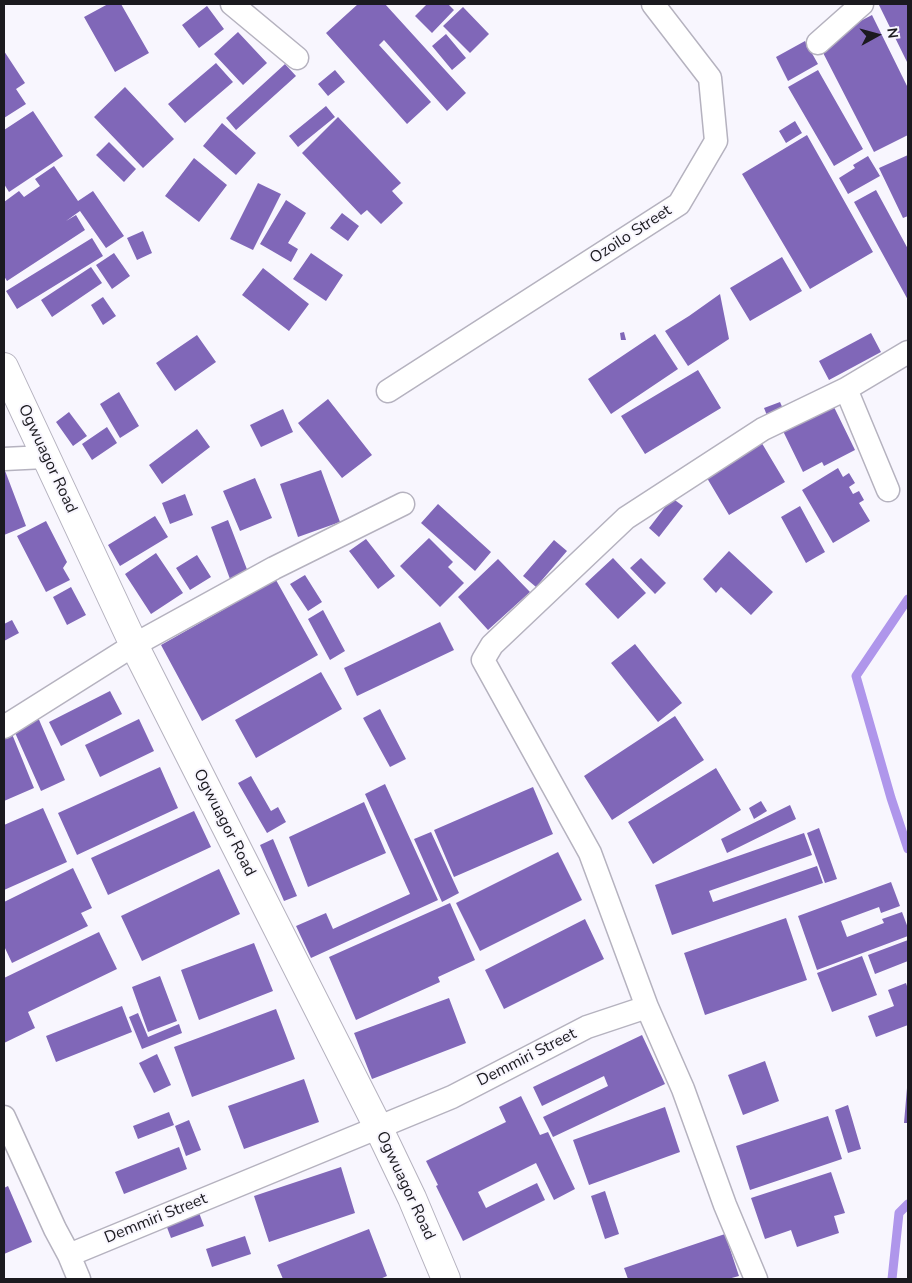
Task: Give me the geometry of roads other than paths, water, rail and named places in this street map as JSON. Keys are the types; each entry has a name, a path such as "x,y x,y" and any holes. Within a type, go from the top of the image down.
{"street":[{"path":"232,4 298,58"},
{"name":"Ozoilo Street","path":"388,391 679,204 716,141 710,78 653,4"},
{"path":"818,43 862,4"},
{"path":"756,1279 725,1205 683,1089 647,1007 590,853 483,660 492,645 626,518 764,429 846,389 908,352"},
{"name":"Ogwuagor Road","path":"4,367 134,645 378,1127 412,1198 446,1279"},
{"path":"846,389 888,490"},
{"path":"4,459 45,457"},
{"path":"4,727 134,645 274,568 403,504"},
{"name":"Demmiri Street","path":"69,1255 452,1097 587,1027 647,1007"},
{"path":"4,1117 79,1279"}],"waterway":[{"path":"908,599 856,676 891,798 908,849"},
{"path":"892,1279 899,1213 908,1204"}]}
